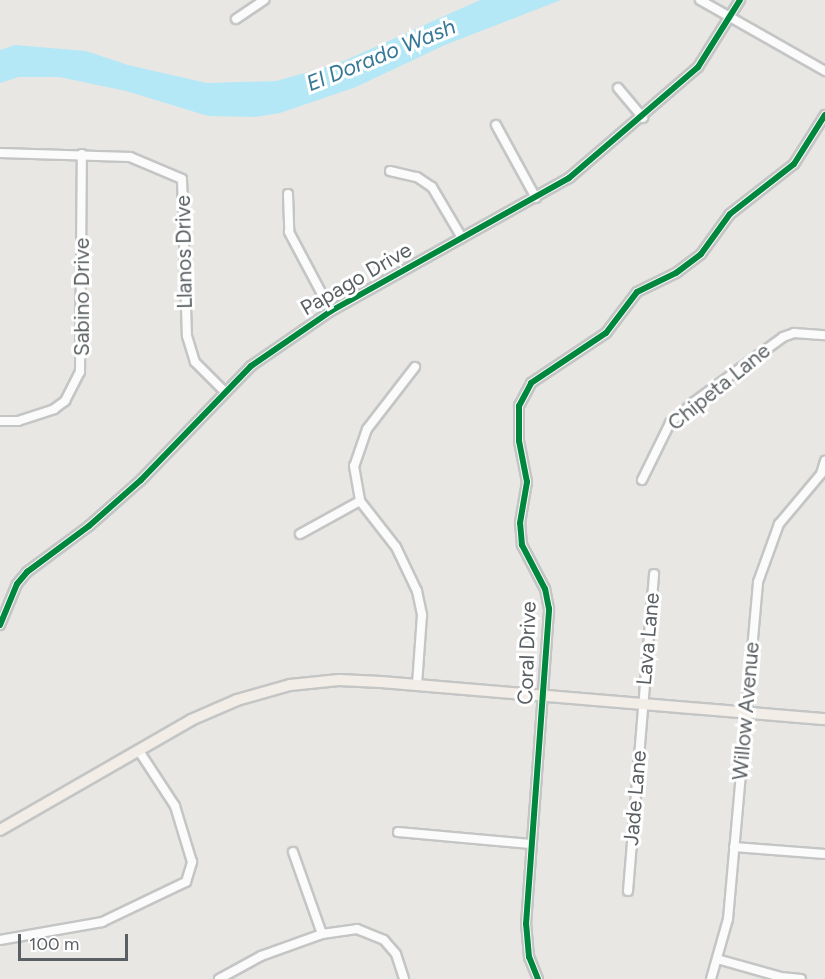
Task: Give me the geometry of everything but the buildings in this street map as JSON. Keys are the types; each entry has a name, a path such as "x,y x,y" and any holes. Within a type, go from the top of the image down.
{"main road":[{"path":"0,830 213,710 290,685 339,680 825,719"}],"street":[{"path":"236,19 264,0"},
{"path":"700,0 825,71"},
{"name":"Papago Drive","path":"0,625 17,584 27,572 89,526 141,480 224,391 251,366 331,311 569,178 644,118 698,67 731,18 740,0"},
{"path":"618,88 644,118"},
{"name":"Coral Drive","path":"538,979 526,940 530,844 549,609 545,589 522,545 520,523 527,482 517,422 524,392 556,364 606,333 637,292 675,273 701,254 730,214 794,164 825,115"},
{"path":"496,125 536,198"},
{"name":"Llanos Drive","path":"0,153 130,157 182,179 188,342 195,362 224,391"},
{"name":"Sabino Drive","path":"0,421 18,421 54,409 65,401 80,372 82,154"},
{"path":"390,171 417,177 432,187 462,238"},
{"path":"288,194 289,232 331,311"},
{"name":"Chipeta Lane","path":"642,480 670,423 694,402 783,337 794,333 825,335"},
{"path":"415,367 359,444 354,466 360,501 396,547 417,591 422,615 417,685"},
{"name":"Willow Avenue","path":"711,979 728,919 758,582 765,553 779,524 821,474 825,461"},
{"path":"300,534 360,501"},
{"name":"Lava Lane","path":"643,704 654,574"},
{"name":"Jade Lane","path":"628,891 643,704"},
{"path":"0,940 102,922 186,882 192,862 175,806 139,751"},
{"path":"398,832 530,844"},
{"path":"734,847 825,854"},
{"path":"293,852 322,934"},
{"path":"219,979 261,956 322,934 357,929 371,932 396,954 404,979"},
{"path":"717,959 801,979"}],"water":[{"name":"El Dorado Wash","path":"480,0 561,0 445,45 356,87 280,113 255,117 208,116 126,91 59,77 19,77 0,83 0,50 15,45 86,51 128,65 207,83 276,81 337,64"}],"cycle path":[{"path":"0,625 17,584 27,572 89,526 141,480 251,366 331,311 569,178 698,67 740,0"},
{"path":"538,979 529,957 526,924 549,609 545,589 522,545 520,523 527,482 519,441 519,406 531,383 606,333 637,292 676,273 701,254 730,214 794,164 825,115"}]}
